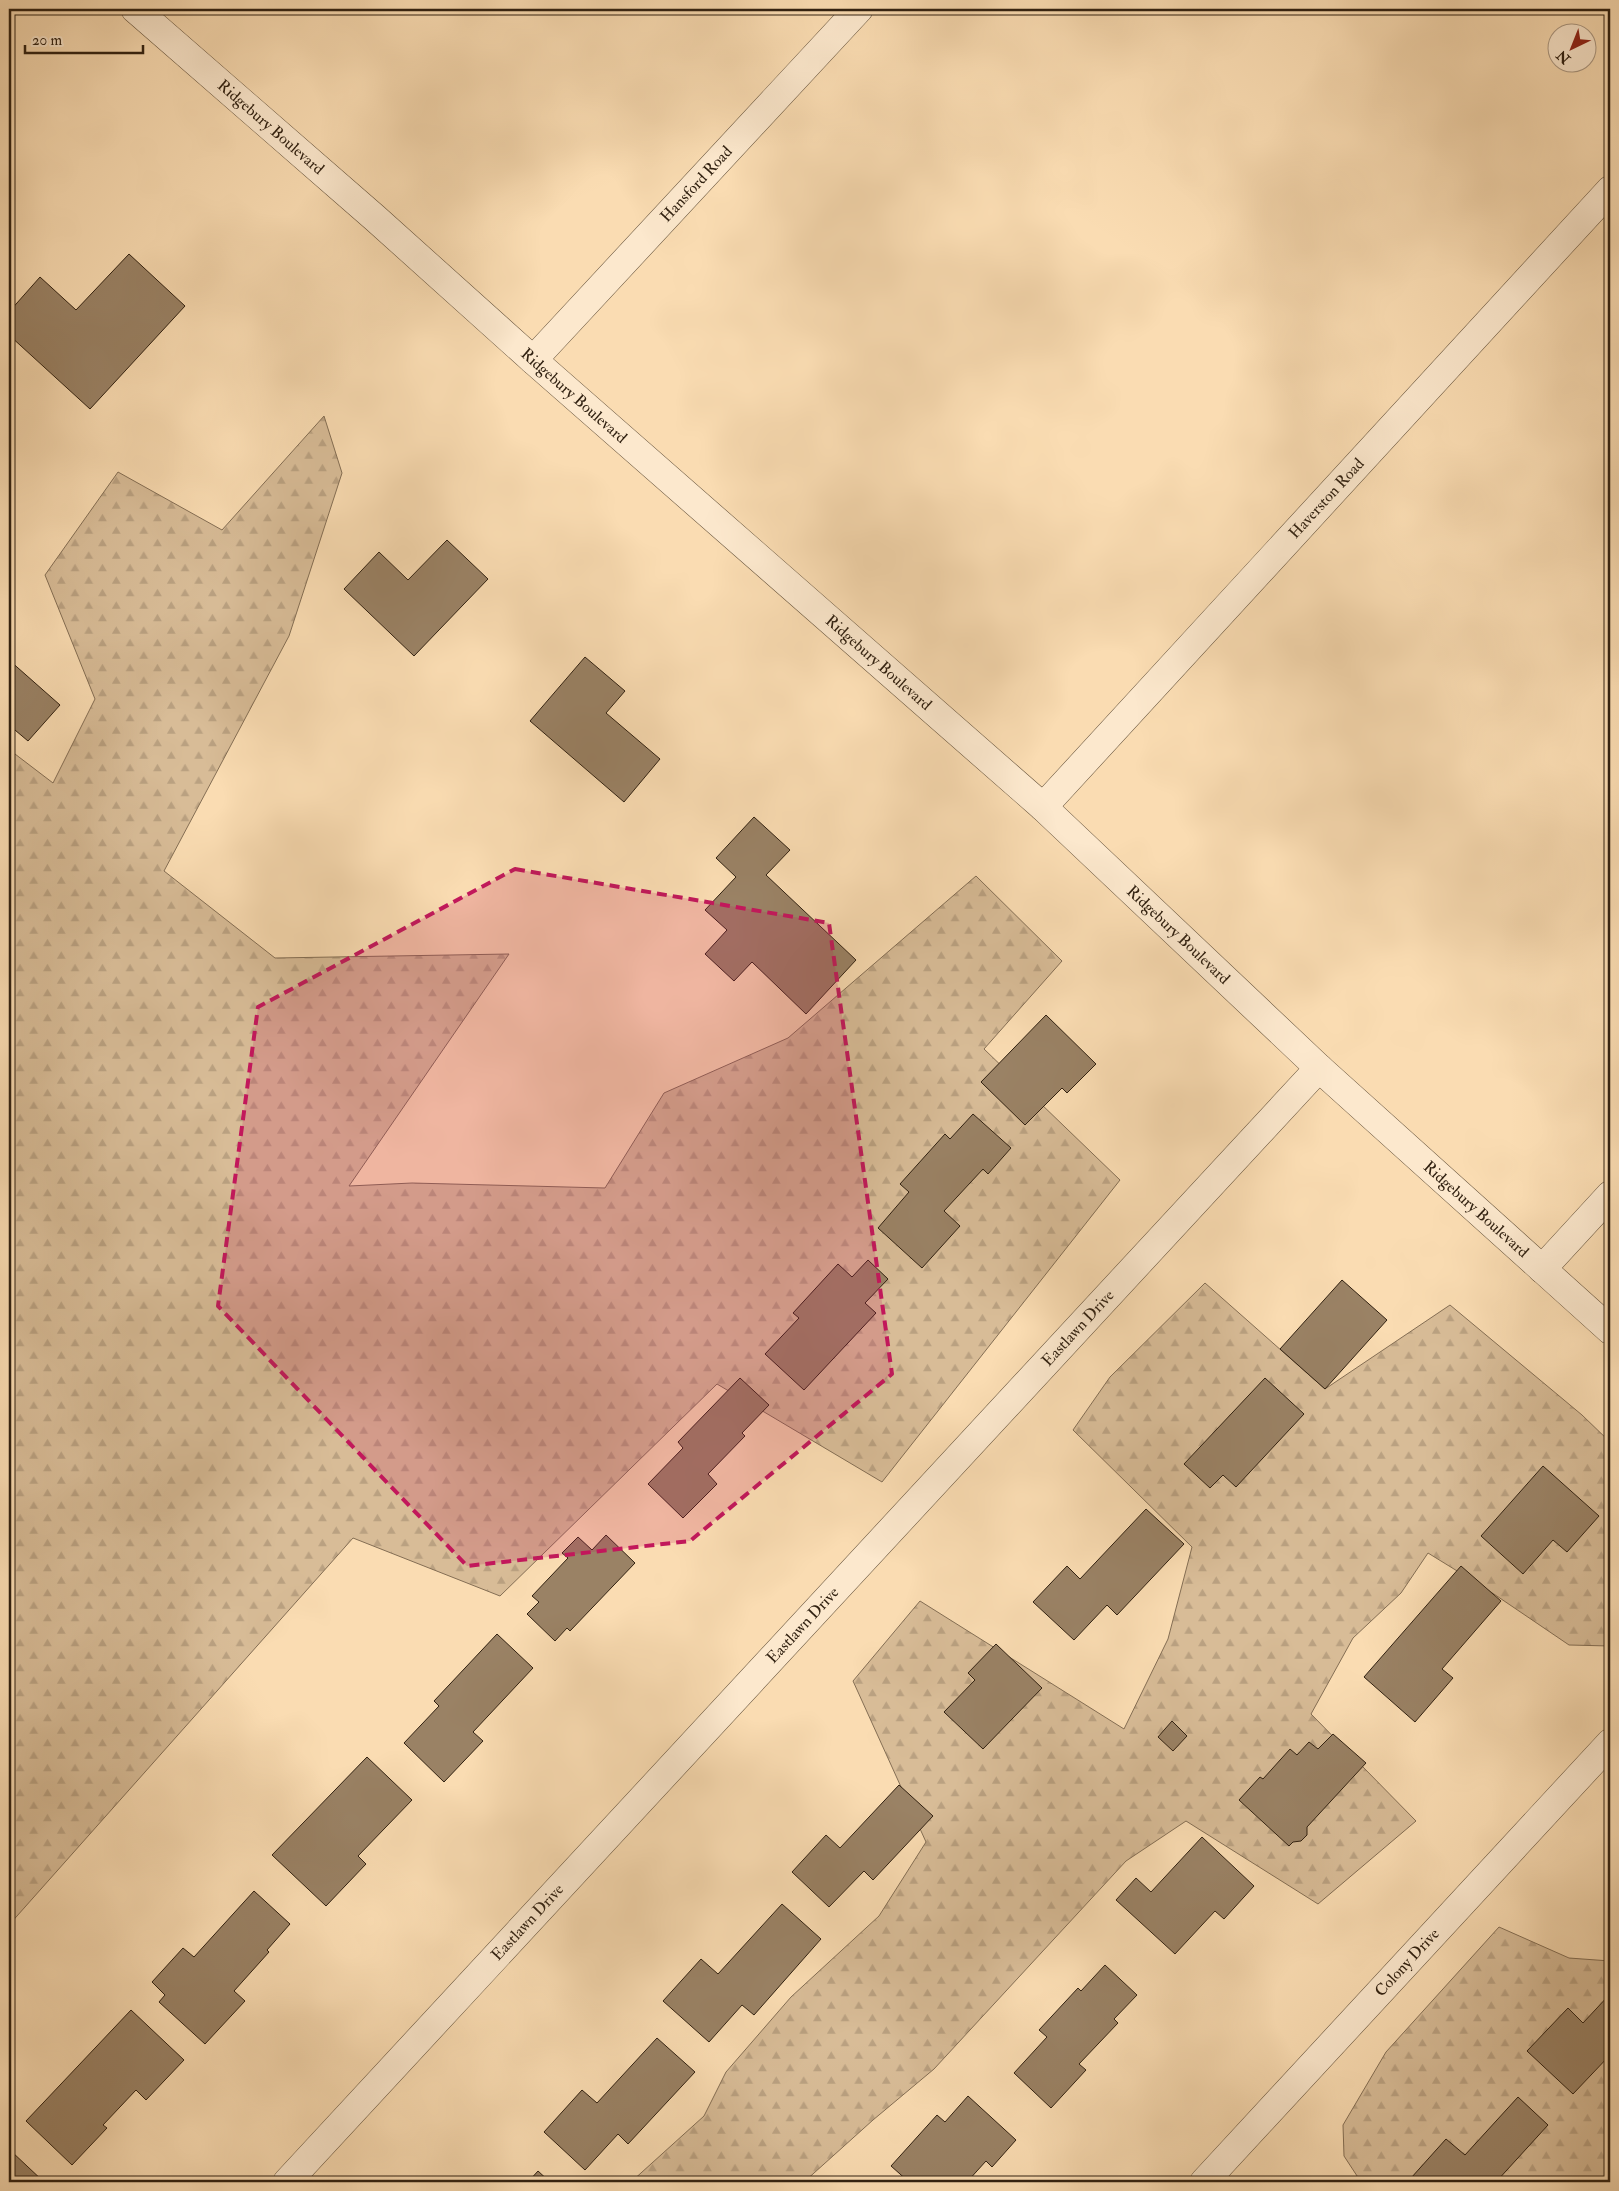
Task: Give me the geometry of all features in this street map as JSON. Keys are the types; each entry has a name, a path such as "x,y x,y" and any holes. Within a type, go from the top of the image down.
{"street":[{"name":"Ridgebury Boulevard","path":"135,9 368,211 533,360 1043,807 1320,1068 1610,1330"},
{"name":"Hansford Road","path":"533,360 859,9"},
{"name":"Haverston Road","path":"1043,807 1610,190"},
{"name":"Eastlawn Drive","path":"287,2182 1320,1068"},
{"path":"1542,1269 1610,1195"},
{"name":"Colony Drive","path":"1204,2182 1610,1743"}],"highlighted area":[{"path":"515,869 829,923 892,1374 690,1541 467,1566 218,1306 258,1007"}],"green space":[{"path":"324,416 342,473 289,636 164,871 275,958 509,954 349,1186 412,1183 605,1188 664,1093 788,1038 976,876 1062,961 984,1049 1120,1180 882,1482 717,1384 500,1596 353,1538 9,1925 9,758 15,754 53,783 95,699 45,575 118,472 222,530"},
{"path":"1205,1283 1325,1389 1450,1305 1582,1415 1610,1442 1610,1646 1569,1645 1488,1590 1428,1553 1401,1593 1353,1638 1311,1714 1416,1821 1318,1904 1186,1821 1126,1861 934,2069 873,2120 804,2182 631,2182 704,2116 726,2072 791,1997 879,1916 926,1842 853,1681 920,1601 1124,1729 1168,1639 1192,1547 1073,1430 1110,1377"},
{"path":"1499,1927 1569,1958 1610,1961 1610,2182 1361,2182 1344,2156 1343,2125 1386,2052"}],"building":[{"path":"129,254 185,306 90,409 9,335 9,312 40,277 76,310"},
{"path":"447,540 488,579 414,656 344,589 379,552 408,580"},
{"path":"585,657 625,691 606,713 660,759 624,802 530,721"},
{"path":"9,660 60,705 28,741 9,725"},
{"path":"754,817 790,850 766,875 856,960 806,1014 752,962 734,981 705,954 727,930 705,910 736,877 716,858"},
{"path":"1046,1015 1096,1064 1067,1093 1062,1088 1025,1125 981,1082"},
{"path":"973,1114 1011,1148 988,1174 983,1169 944,1211 960,1226 922,1268 878,1228 909,1192 900,1184 945,1134 950,1139"},
{"path":"868,1260 888,1279 865,1303 876,1313 804,1390 765,1354 799,1318 793,1313 838,1264 852,1277"},
{"path":"1342,1280 1387,1320 1325,1389 1280,1349"},
{"path":"740,1378 769,1405 742,1433 745,1436 708,1474 717,1484 683,1518 648,1484 683,1448 678,1442"},
{"path":"1265,1378 1304,1414 1236,1487 1223,1475 1210,1488 1184,1464"},
{"path":"1543,1466 1599,1516 1567,1552 1553,1540 1523,1574 1481,1536"},
{"path":"1146,1509 1184,1544 1117,1615 1107,1605 1074,1640 1033,1602 1067,1566 1080,1579"},
{"path":"606,1535 635,1563 570,1631 567,1628 555,1641 527,1614 539,1602 532,1596 568,1558 562,1553 578,1537 592,1550"},
{"path":"1461,1566 1501,1601 1442,1669 1453,1678 1415,1722 1364,1677"},
{"path":"497,1634 533,1668 473,1732 483,1741 444,1782 404,1743 439,1706 434,1701"},
{"path":"996,1644 1042,1688 983,1749 944,1712 975,1680 968,1673"},
{"path":"1172,1721 1187,1736 1173,1751 1158,1737"},
{"path":"1333,1734 1366,1763 1307,1827 1307,1835 1301,1841 1293,1842 1289,1846 1239,1800 1260,1777 1263,1779 1290,1749 1297,1755 1309,1742 1318,1749"},
{"path":"367,1757 412,1800 358,1856 366,1864 326,1906 272,1855"},
{"path":"899,1785 933,1816 873,1880 864,1871 829,1907 792,1872 826,1835 840,1848"},
{"path":"1202,1837 1254,1886 1224,1919 1215,1911 1175,1954 1116,1900 1136,1878 1151,1892"},
{"path":"254,1891 290,1924 267,1950 269,1952 234,1991 245,2001 205,2044 159,2002 165,1995 152,1982 183,1948 194,1957"},
{"path":"782,1904 821,1939 754,2015 742,2005 709,2042 663,2001 701,1959 718,1974"},
{"path":"1105,1965 1137,1995 1114,2019 1118,2023 1079,2064 1086,2070 1051,2108 1014,2073 1047,2037 1039,2030 1078,1988 1081,1991"},
{"path":"1610,1994 1610,2055 1573,2094 1527,2051 1568,2008 1583,2023"},
{"path":"131,2010 184,2060 146,2100 136,2090 103,2125 107,2128 72,2165 26,2121"},
{"path":"657,2038 695,2072 628,2144 618,2134 585,2170 544,2132 582,2090 597,2103"},
{"path":"968,2096 1016,2140 992,2167 986,2161 967,2182 909,2182 891,2166 937,2115 945,2122"},
{"path":"1518,2097 1548,2125 1496,2182 1493,2179 1489,2182 1415,2182 1411,2178 1446,2139 1465,2155"},
{"path":"11,2151 44,2182 9,2182 9,2153"},
{"path":"538,2171 550,2182 528,2182"}]}
